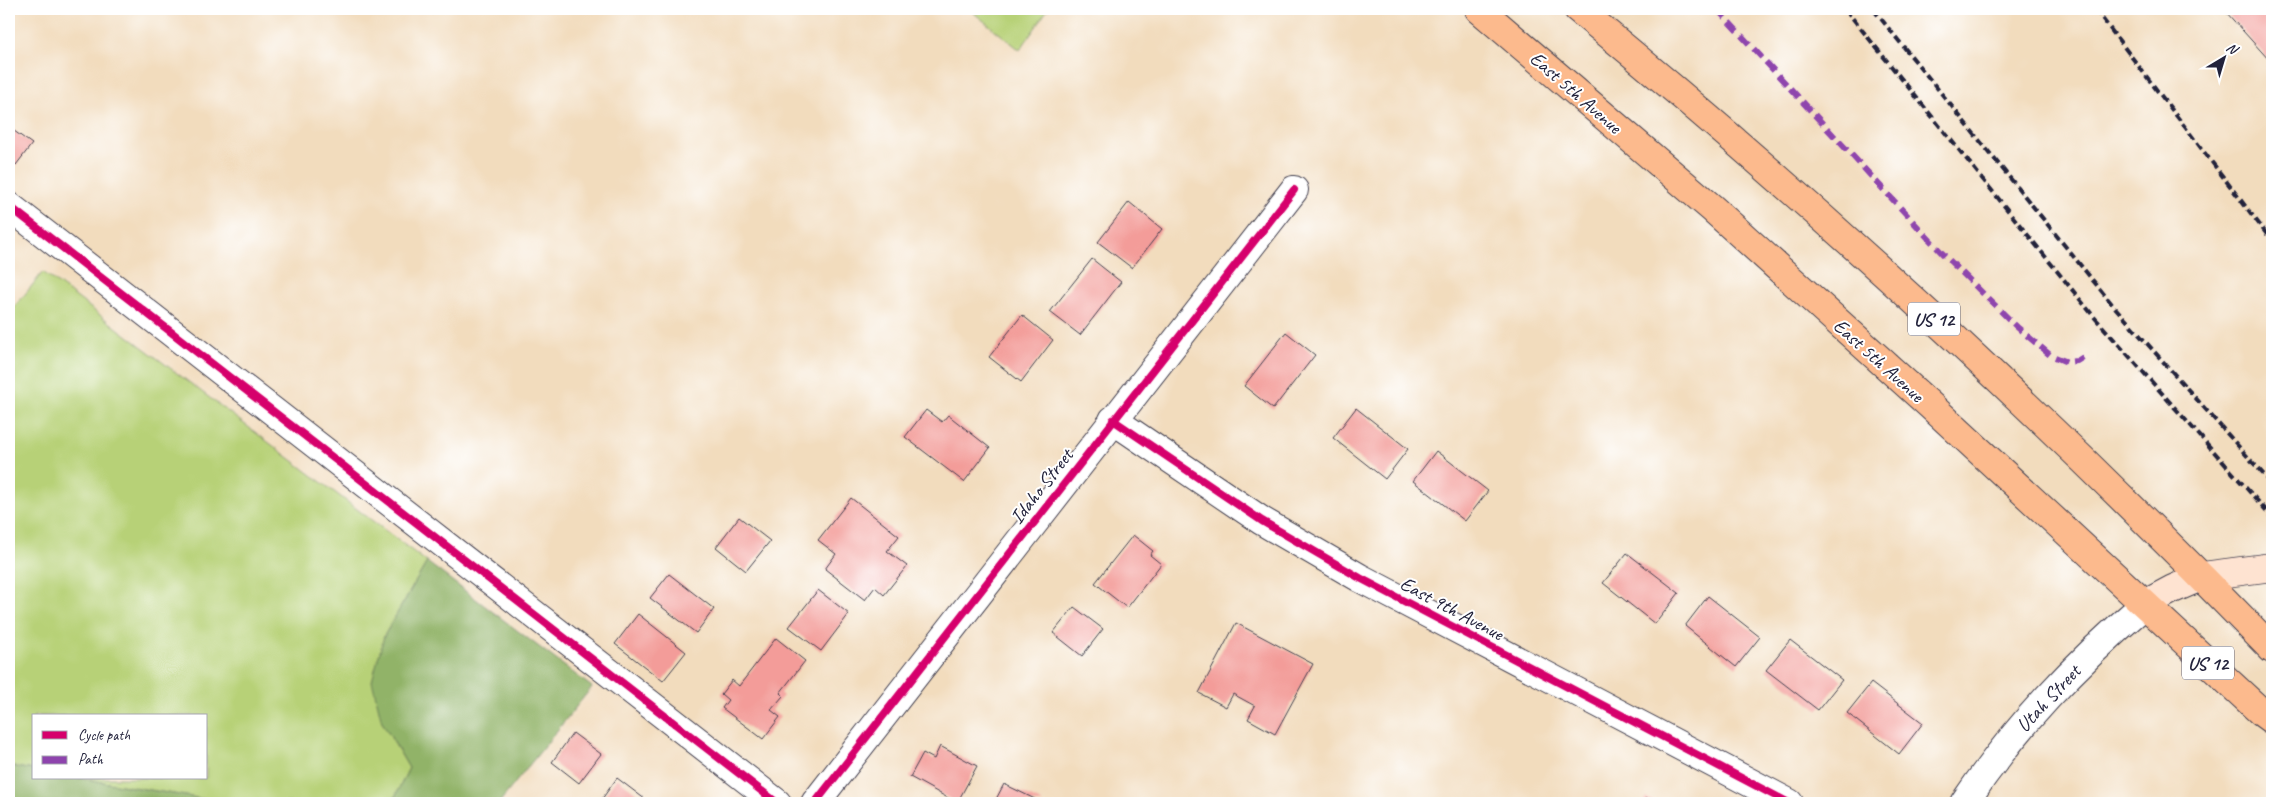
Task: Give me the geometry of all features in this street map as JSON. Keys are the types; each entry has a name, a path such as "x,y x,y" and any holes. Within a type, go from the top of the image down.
{"main road":[{"name":"East 5th Avenue","path":"1479,9 1713,210 2145,604 2260,712 2272,720"},
{"name":"US 12","path":"1578,9 1674,88 1836,229 2039,416 2202,576 2272,650"}],"street":[{"name":"Idaho Street","path":"815,803 1294,190"},
{"path":"9,206 777,803"},
{"name":"East 9th Avenue","path":"1113,420 1262,521 1360,578 1789,803"},
{"path":"2145,604 2202,576 2272,567"},
{"name":"Utah Street","path":"1964,803 1993,761 2032,713 2090,652 2145,604"}],"green space":[{"path":"969,9 1048,9 1020,50"},
{"path":"43,272 427,562 384,636 382,722 409,768 392,803 240,803 203,799 91,780 208,780 208,714 32,714 32,770 9,766 9,314"},
{"path":"427,562 592,687 499,803 392,803 409,768 382,722 372,681 384,636"},
{"path":"9,766 32,770 32,780 91,780 203,799 240,803 9,803"}],"building":[{"path":"2228,9 2272,9 2272,59 2270,61 2225,11"},
{"path":"10,128 32,144 16,165 9,159"},
{"path":"1129,202 1162,229 1132,268 1098,242"},
{"path":"1092,259 1121,282 1080,335 1050,312"},
{"path":"1022,315 1053,340 1021,382 989,357"},
{"path":"1286,332 1315,355 1273,409 1244,386"},
{"path":"1356,408 1408,449 1385,479 1333,438"},
{"path":"926,410 942,422 948,415 990,448 964,482 905,437"},
{"path":"1436,451 1488,491 1465,521 1413,481"},
{"path":"851,498 899,536 887,551 907,566 884,595 875,587 865,600 825,569 836,554 818,540"},
{"path":"739,517 770,541 746,571 716,547"},
{"path":"1133,535 1153,551 1150,555 1161,564 1127,608 1095,583"},
{"path":"1627,553 1679,593 1655,624 1603,583"},
{"path":"669,574 714,609 696,633 650,598"},
{"path":"818,590 849,614 821,651 789,627"},
{"path":"1708,596 1760,637 1736,667 1685,626"},
{"path":"1074,607 1103,629 1082,656 1053,633"},
{"path":"638,614 686,652 663,681 615,644"},
{"path":"1236,623 1313,664 1275,734 1248,719 1255,706 1233,694 1226,707 1199,693"},
{"path":"776,638 805,661 780,693 783,696 771,710 780,717 763,739 722,708 728,700 721,694 732,680 739,686"},
{"path":"1790,640 1842,680 1818,710 1766,670"},
{"path":"1871,683 1923,723 1899,754 1847,713"},
{"path":"573,733 601,754 579,783 552,762"},
{"path":"940,746 977,766 957,803 910,777 923,753 934,759"},
{"path":"617,778 650,803 599,803"},
{"path":"1004,784 1043,803 994,803"},
{"path":"1646,798 1657,803 1643,803"}],"railway":[{"path":"1845,9 2095,318 2272,517"},
{"path":"1873,9 2112,304 2272,484"},
{"path":"2095,9 2272,241"}],"marked path":[{"path":"1717,9 1942,253 2017,327 2050,355 2067,362 2077,361 2088,354"}],"cycle path":[{"path":"815,803 1294,190"},
{"path":"9,206 777,803"},
{"path":"1113,420 1262,521 1360,578 1789,803"}]}
